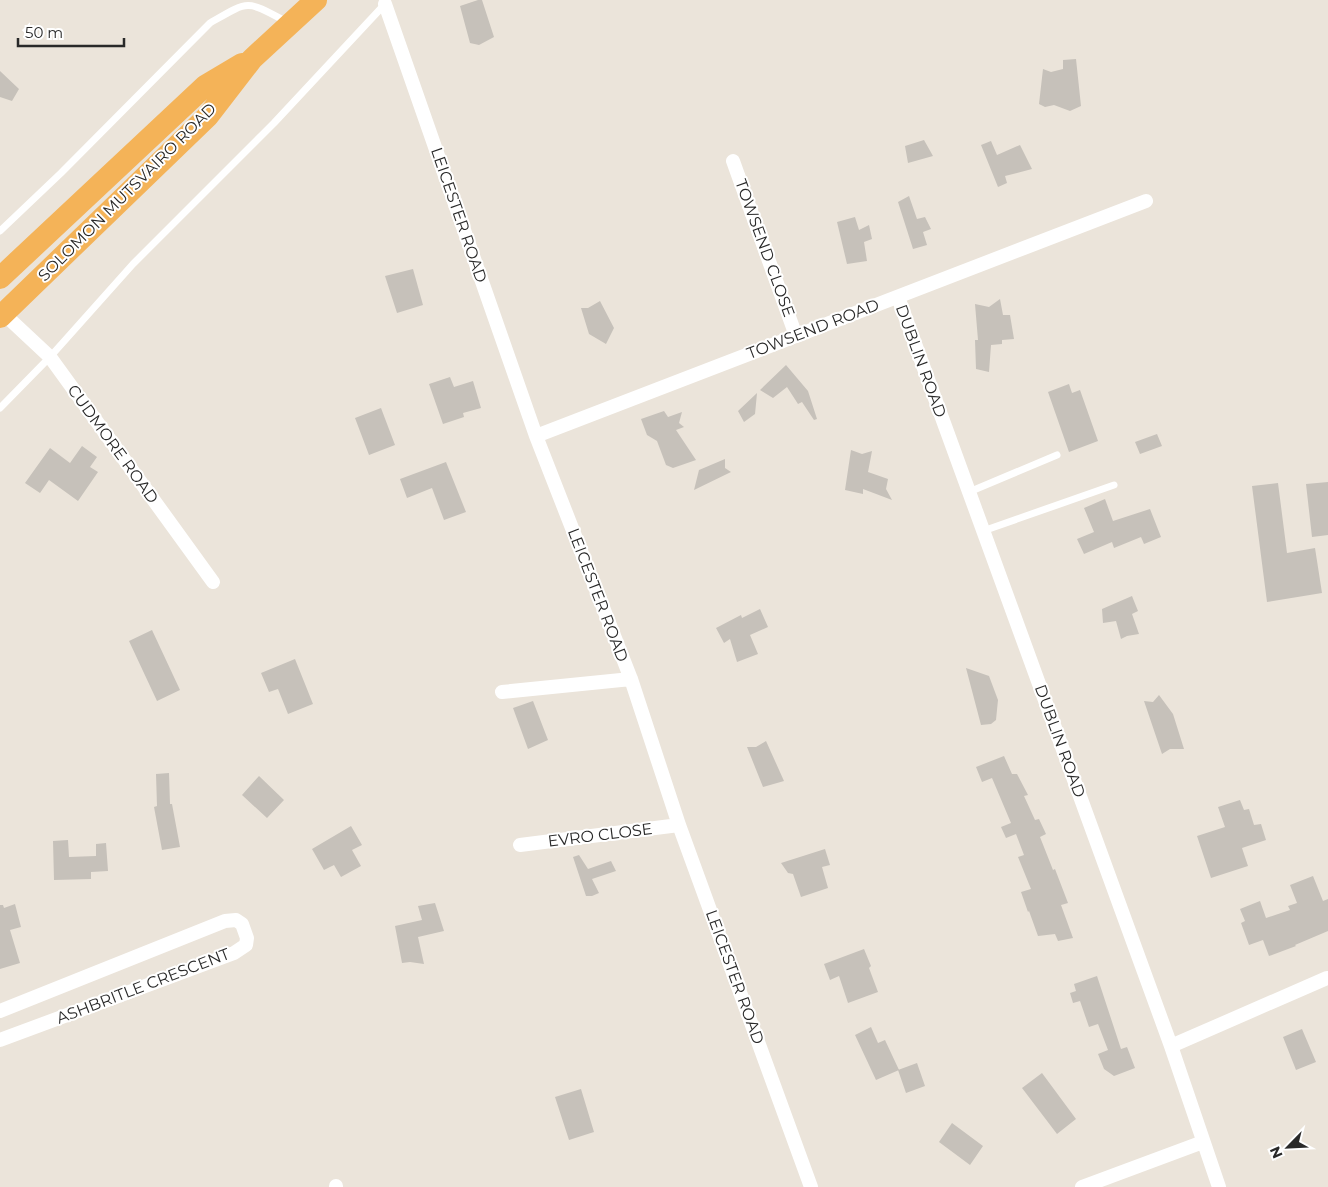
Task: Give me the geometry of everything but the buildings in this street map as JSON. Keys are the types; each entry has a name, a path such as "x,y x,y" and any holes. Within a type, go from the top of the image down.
{"highway":[{"name":"SOLOMON MUTSVAIRO ROAD","path":"2,316 208,116 252,58 316,0"},
{"path":"0,278 205,86 252,58"}],"street":[{"name":"LEICESTER ROAD","path":"385,4 536,436 631,679 679,826 811,1187"},
{"name":"TOWSEND CLOSE","path":"733,161 796,336"},
{"name":"TOWSEND ROAD","path":"536,436 1146,201"},
{"name":"DUBLIN ROAD","path":"898,297 1171,1046 1219,1187"},
{"name":"CUDMORE ROAD","path":"2,316 50,357 213,582"},
{"path":"502,692 631,679"},
{"name":"EVRO CLOSE","path":"520,845 679,826"},
{"name":"ASHBRITLE CRESCENT","path":"0,1011 225,921 236,920 242,924 247,938 246,945 234,953 0,1040"},
{"path":"1171,1046 1327,978"},
{"path":"1082,1187 1203,1142"}],"lane":[{"path":"0,231 68,166 210,23 238,4 246,2 256,3 290,23"},
{"path":"0,408 50,357 133,264 274,122 385,4"},
{"path":"969,492 1057,455"},
{"path":"984,531 1114,485"}]}
